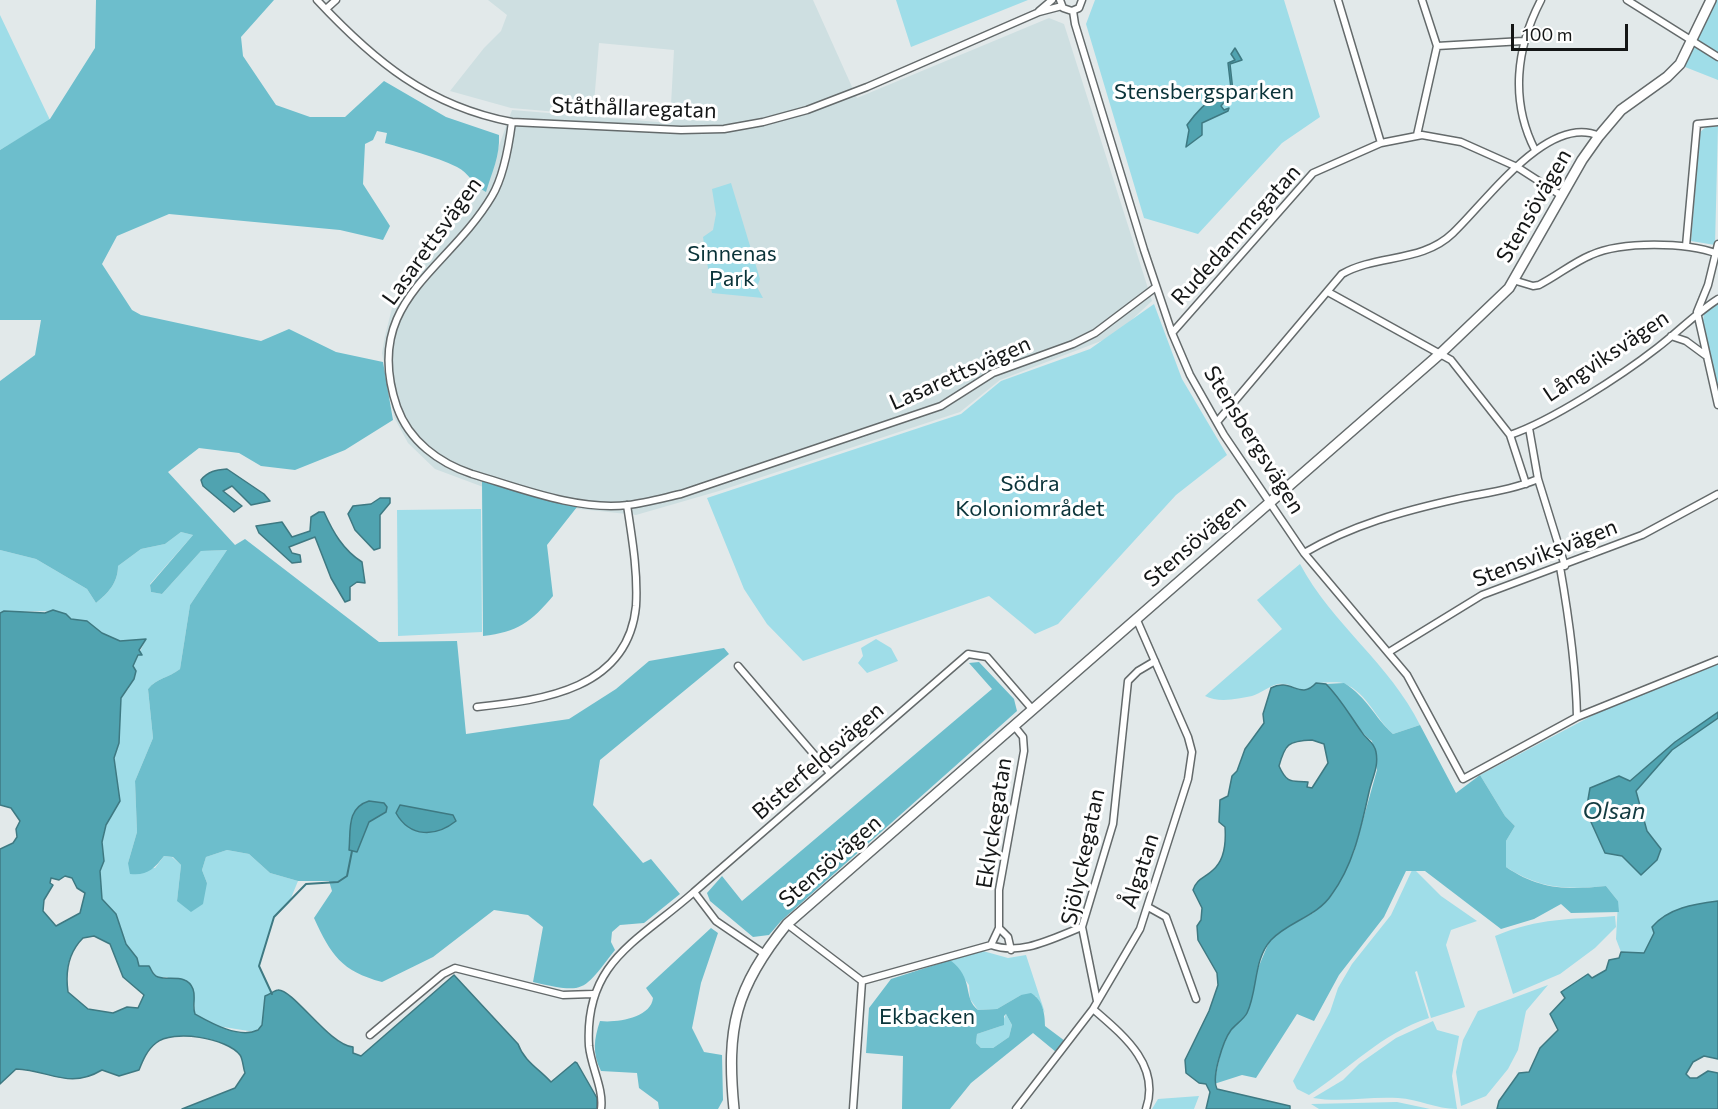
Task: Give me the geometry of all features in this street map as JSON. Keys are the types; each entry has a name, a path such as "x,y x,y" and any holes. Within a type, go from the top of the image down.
{"street":[{"name":"Ståthållaregatan","path":"317,0 378,61 408,82 457,107 512,122 681,130 724,129 763,122 807,110 867,87 1061,3 1073,11"},
{"path":"326,9 336,0"},
{"name":"Ståthållaregatan","path":"1039,12 1052,0"},
{"path":"1073,11 1079,8 1082,0"},
{"path":"1338,0 1381,143"},
{"path":"1417,135 1437,46 1422,0"},
{"path":"1535,150 1524,125 1519,94 1523,41 1541,0"},
{"path":"1627,0 1718,57"},
{"name":"Stensövägen","path":"734,1109 730,1049 733,1028 746,986 763,953 787,924 1441,353 1513,280 1581,160 1599,136 1621,110 1667,77 1680,64 1711,0"},
{"name":"Stensbergsvägen","path":"1073,11 1108,138 1156,287 1190,375 1217,422 1304,553 1337,595 1407,675 1463,779 1577,717"},
{"path":"1437,46 1523,41"},
{"name":"Lasarettsvägen","path":"512,122 493,195 419,284 397,317 388,358 393,394 401,417 424,448 458,470 541,494 593,504 627,505 681,494 941,406 993,373 1073,344 1095,333 1156,287"},
{"path":"1686,246 1697,124 1718,123"},
{"path":"1217,422 1342,274 1352,268 1407,257 1436,246 1452,235 1535,150 1578,131 1599,136"},
{"name":"Rudedammsgatan","path":"1172,333 1313,173 1381,143 1417,135 1461,142 1517,167 1562,195"},
{"path":"1718,244 1718,264"},
{"path":"1513,280 1533,286 1539,285 1593,254 1613,249 1686,246 1717,253"},
{"path":"1717,253 1697,312 1718,405"},
{"path":"1328,292 1451,360 1510,435 1526,484"},
{"name":"Långviksvägen","path":"1510,435 1529,428 1613,377 1671,336 1697,312 1718,299"},
{"path":"1671,336 1686,341 1705,355"},
{"path":"1529,428 1538,479 1562,566 1570,613 1576,666 1577,717 1718,660"},
{"path":"1304,553 1328,539 1364,524 1416,508 1526,484 1538,479"},
{"name":"Stensviksvägen","path":"1389,652 1482,595 1642,535 1718,494"},
{"path":"477,708 564,693 594,678 614,659 628,639 636,607 636,570 627,505"},
{"name":"Ålgatan","path":"1016,1109 1093,1009 1124,958 1148,907 1188,779 1192,752 1136,618"},
{"name":"Bisterfeldsvägen","path":"593,994 610,966 631,943 694,892 968,654 987,657 1033,710"},
{"name":"Sjölyckegatan","path":"1097,1001 1082,927 1113,824 1128,681 1138,671 1155,661"},
{"path":"738,666 830,773"},
{"name":"Eklyckegatan","path":"991,945 999,928 999,890 1024,751 1023,737 1015,727"},
{"path":"694,892 716,921 763,953"},
{"path":"1148,907 1166,917 1196,999"},
{"path":"787,924 862,981"},
{"path":"862,981 991,945 1011,950 1024,949 1082,927"},
{"name":"Eklyckegatan","path":"999,928 1008,937 1011,950"},
{"path":"370,1035 443,974 455,968 563,995 593,994 589,1046 602,1109"},
{"path":"853,1109 862,981"},
{"path":"1093,1009 1128,1040 1145,1066 1150,1097 1146,1109"}],"shaded area":[{"path":"488,0 813,0 857,98 1049,18 1064,24 1152,301 1114,336 1000,380 960,412 719,491 636,515 552,506 486,488 435,469 408,443 394,417 382,353 385,336 394,300 432,244 484,187 512,110 670,123 674,50 599,43 593,115 511,108 450,91 484,48 501,31 507,15"}],"green space":[{"path":"96,0 274,0 241,37 243,56 276,105 310,117 345,117 384,81 446,117 499,135 497,157 486,192 457,167 430,156 385,143 387,133 377,131 373,140 365,144 363,184 390,226 383,240 340,230 169,214 117,236 102,264 132,310 141,315 261,341 289,329 336,352 383,362 393,420 345,450 295,470 261,466 239,453 199,448 168,472 235,545 245,539 379,642 457,641 466,734 569,719 616,689 649,661 724,648 729,654 600,760 593,805 643,863 651,859 680,894 644,923 620,925 612,932 611,942 615,950 589,982 582,986 564,988 533,982 543,927 528,915 494,910 433,957 382,982 356,973 347,967 332,952 320,931 314,918 332,891 329,881 298,881 270,873 249,854 227,850 206,857 202,870 207,883 203,904 191,912 177,901 181,865 173,857 164,856 146,873 130,874 128,863 137,832 135,781 153,738 148,689 155,682 180,669 190,605 227,550 201,551 162,594 151,592 150,585 193,535 181,532 165,544 141,549 118,566 112,587 96,603 87,589 36,559 0,550 0,381 35,355 41,320 0,320 0,150 50,119 95,48","holes":["384,803 386,812 369,822 357,852 349,850 350,837"]},
{"path":"896,0 1028,0 911,47"},
{"name":"Stensbergsparken","path":"1095,0 1284,0 1320,117 1282,143 1198,234 1144,218 1086,24"},
{"path":"1711,0 1718,0 1718,80 1680,65"},
{"path":"0,15 50,120 0,150"},
{"path":"1718,126 1715,245 1691,241 1700,132 1706,127"},
{"name":"Sinnenas Park","path":"731,183 760,279 757,287 763,298 712,293 703,237 713,230 716,214 712,189"},
{"name":"Södra Koloniområdet","path":"1154,304 1182,379 1227,455 1176,495 1058,624 1035,634 989,596 803,661 767,624 744,589 707,498 961,414 1001,381 1090,349"},
{"path":"1718,304 1718,390 1703,321 1704,314"},
{"path":"482,481 577,507 547,545 553,596 538,613 523,624 506,632 483,636"},
{"path":"481,509 482,632 398,636 397,510"},
{"path":"181,532 193,535 150,584 151,592 162,594 201,551 227,550 190,605 180,669 155,682 148,689 153,738 135,781 137,832 128,863 155,868 164,856 172,857 181,865 177,901 207,883 202,870 206,857 227,850 249,854 270,873 298,881 289,903 274,917 259,966 272,994 265,996 262,1025 255,1032 217,1026 195,1014 194,1001 167,977 156,977 149,966 139,966 137,958 126,944 116,914 102,899 100,871 104,861 102,842 106,825 120,801 114,758 119,743 121,698 129,688 133,666 146,639 120,641 102,633 87,621 71,619 58,613 4,611 0,613 0,550 36,559 87,589 96,603 112,587 118,566 141,549 165,544"},
{"path":"1300,564 1328,606 1408,703 1420,725 1393,734 1353,688 1339,683 1317,683 1306,690 1278,684 1252,696 1234,699 1222,700 1205,696 1282,629 1257,600"},
{"path":"876,639 891,648 898,661 867,673 858,663 863,656 861,648"},
{"path":"979,662 1014,699 1017,711 781,921 769,935 753,937 710,901 707,893 722,876 742,901 992,689 969,663"},
{"path":"1718,664 1718,712 1675,742 1630,781 1615,777 1610,782 1590,788 1586,811 1614,852 1622,856 1641,874 1661,849 1647,831 1636,791 1672,750 1718,718 1718,901 1705,903 1673,916 1657,932 1644,953 1621,952 1616,939 1618,901 1606,886 1566,888 1542,884 1506,867 1506,841 1515,826 1505,816 1480,775 1614,704"},
{"path":"1344,683 1365,701 1393,734 1420,725 1456,793 1480,775 1505,816 1515,826 1506,841 1506,867 1530,880 1554,887 1606,886 1618,901 1619,912 1571,913 1561,904 1534,919 1501,929 1425,871 1406,871 1384,917 1339,975 1314,1021 1297,1014 1256,1078 1242,1075 1214,1084 1221,1051 1230,1031 1247,1013 1256,973 1269,942 1282,930 1313,913 1332,895 1354,852 1377,770 1372,741 1359,729 1326,684"},
{"path":"1413,868 1441,896 1477,921 1451,930 1446,945 1465,1007 1431,1018 1417,971 1415,972 1429,1018 1381,1042 1309,1095 1297,1089 1293,1081 1330,1012 1338,988 1352,964 1391,915"},
{"path":"1615,916 1616,927 1595,948 1560,974 1513,994 1495,936 1541,922"},
{"path":"711,928 718,933 701,983 692,1028 704,1052 722,1055 723,1100 718,1109 659,1109 658,1102 639,1088 637,1073 601,1071 595,1052 595,1040 600,1021 632,1018 646,1010 653,998 646,988"},
{"path":"983,951 1008,958 1026,955 1045,1013 1036,996 1021,995 997,1009 978,1010 970,999 969,985 950,960"},
{"name":"Ekbacken","path":"950,960 963,974 970,999 978,1010 997,1009 1021,995 1031,993 1041,1003 1045,1026 1065,1041 1056,1052 1033,1033 971,1083 950,1109 902,1109 903,1056 866,1053 869,1008 891,979","holes":["1006,1014 1012,1025 1009,1037 993,1048 981,1048 976,1043 977,1034 1004,1025"]},
{"path":"1548,985 1526,1011 1518,1050 1508,1069 1486,1096 1461,1106 1456,1072 1463,1040 1478,1011"},
{"path":"1006,1014 1012,1025 1009,1037 993,1048 981,1048 976,1043 977,1034 1001,1026"},
{"path":"1433,1021 1437,1030 1459,1036 1452,1076 1457,1109 1398,1098 1334,1100 1313,1098 1343,1080 1359,1064 1396,1038"},
{"path":"1199,1096 1194,1109 1152,1109 1158,1099"},
{"path":"1397,1102 1430,1109 1319,1109 1311,1104"}],"water":[{"path":"1235,48 1242,60 1230,64 1233,91 1221,106 1224,110 1229,108 1228,111 1202,123 1202,135 1186,147 1189,130 1187,125 1190,121 1208,102 1216,97 1222,99 1231,89 1228,63 1235,60 1231,54"},
{"path":"227,469 264,494 270,501 251,505 232,486 223,491 242,506 234,512 203,486 201,480 212,472"},
{"path":"380,498 390,498 390,503 380,515 380,548 374,550 355,530 348,514 353,506 371,504"},
{"path":"324,512 339,540 362,562 365,583 357,582 350,587 350,600 345,602 331,578 315,537 289,547 292,553 300,555 301,562 292,563 259,533 256,526 282,522 292,537 310,531 311,517"},
{"path":"53,610 66,614 71,619 87,621 102,633 120,641 146,639 139,650 142,655 138,655 133,666 136,671 134,679 121,698 119,743 114,758 120,801 106,825 102,842 104,861 100,871 102,899 116,914 126,944 137,958 139,966 149,966 153,974 158,977 187,981 194,992 195,1014 217,1025 242,1033 258,1030 262,1025 265,996 277,990 285,992 334,1038 353,1047 353,1053 361,1056 454,975 518,1044 528,1060 551,1082 575,1062 577,1063 597,1098 597,1109 182,1109 235,1088 245,1073 240,1055 233,1049 212,1040 187,1036 164,1039 156,1043 148,1052 139,1070 119,1076 102,1070 90,1076 69,1079 16,1069 0,1084 0,849 13,843 17,837 16,829 20,821 11,808 0,805 0,613 4,611 45,613","holes":["65,876 72,878 77,888 85,893 80,913 56,926 43,911 44,900 53,885 50,883 51,878 59,880","94,936 110,944 123,977 144,995 138,1008 127,1007 113,1013 88,1009 68,992 67,970 71,956 83,938"]},
{"path":"1316,683 1326,684 1340,701 1375,748 1377,763 1375,772 1356,845 1340,882 1326,902 1278,934 1265,948 1258,966 1247,1013 1231,1030 1219,1060 1216,1077 1217,1089 1290,1106 1290,1109 1206,1109 1210,1092 1206,1084 1199,1083 1186,1073 1185,1060 1209,1011 1218,985 1217,973 1198,940 1197,926 1201,920 1202,908 1193,890 1199,881 1217,866 1222,856 1225,827 1219,822 1220,800 1228,796 1232,776 1237,771 1245,749 1264,723 1263,714 1271,688 1284,685 1300,690 1310,688","holes":["1312,740 1324,744 1328,763 1312,788 1307,787 1308,782 1291,781 1285,777 1279,766 1283,753 1289,745 1298,741"]},
{"name":"Olsan","path":"1718,712 1718,718 1672,750 1636,791 1647,831 1661,849 1657,860 1641,875 1622,856 1605,853 1586,811 1590,788 1619,776 1630,781 1675,742"},
{"path":"369,801 384,803 387,807 386,812 369,822 357,852 349,850 353,815 356,809"},
{"path":"400,805 453,815 456,821 432,832 416,831 408,827 396,813"},
{"path":"1718,901 1718,1059 1704,1056 1693,1062 1686,1074 1690,1078 1697,1078 1708,1071 1718,1073 1718,1109 1497,1109 1499,1101 1519,1073 1529,1072 1540,1048 1558,1030 1550,1014 1565,998 1561,992 1588,974 1592,978 1606,970 1609,960 1619,958 1621,952 1644,953 1654,933 1652,927 1666,915 1691,906"}],"waterway":[{"path":"272,994 259,966 274,917 306,884 338,882 347,876 352,851"}]}
